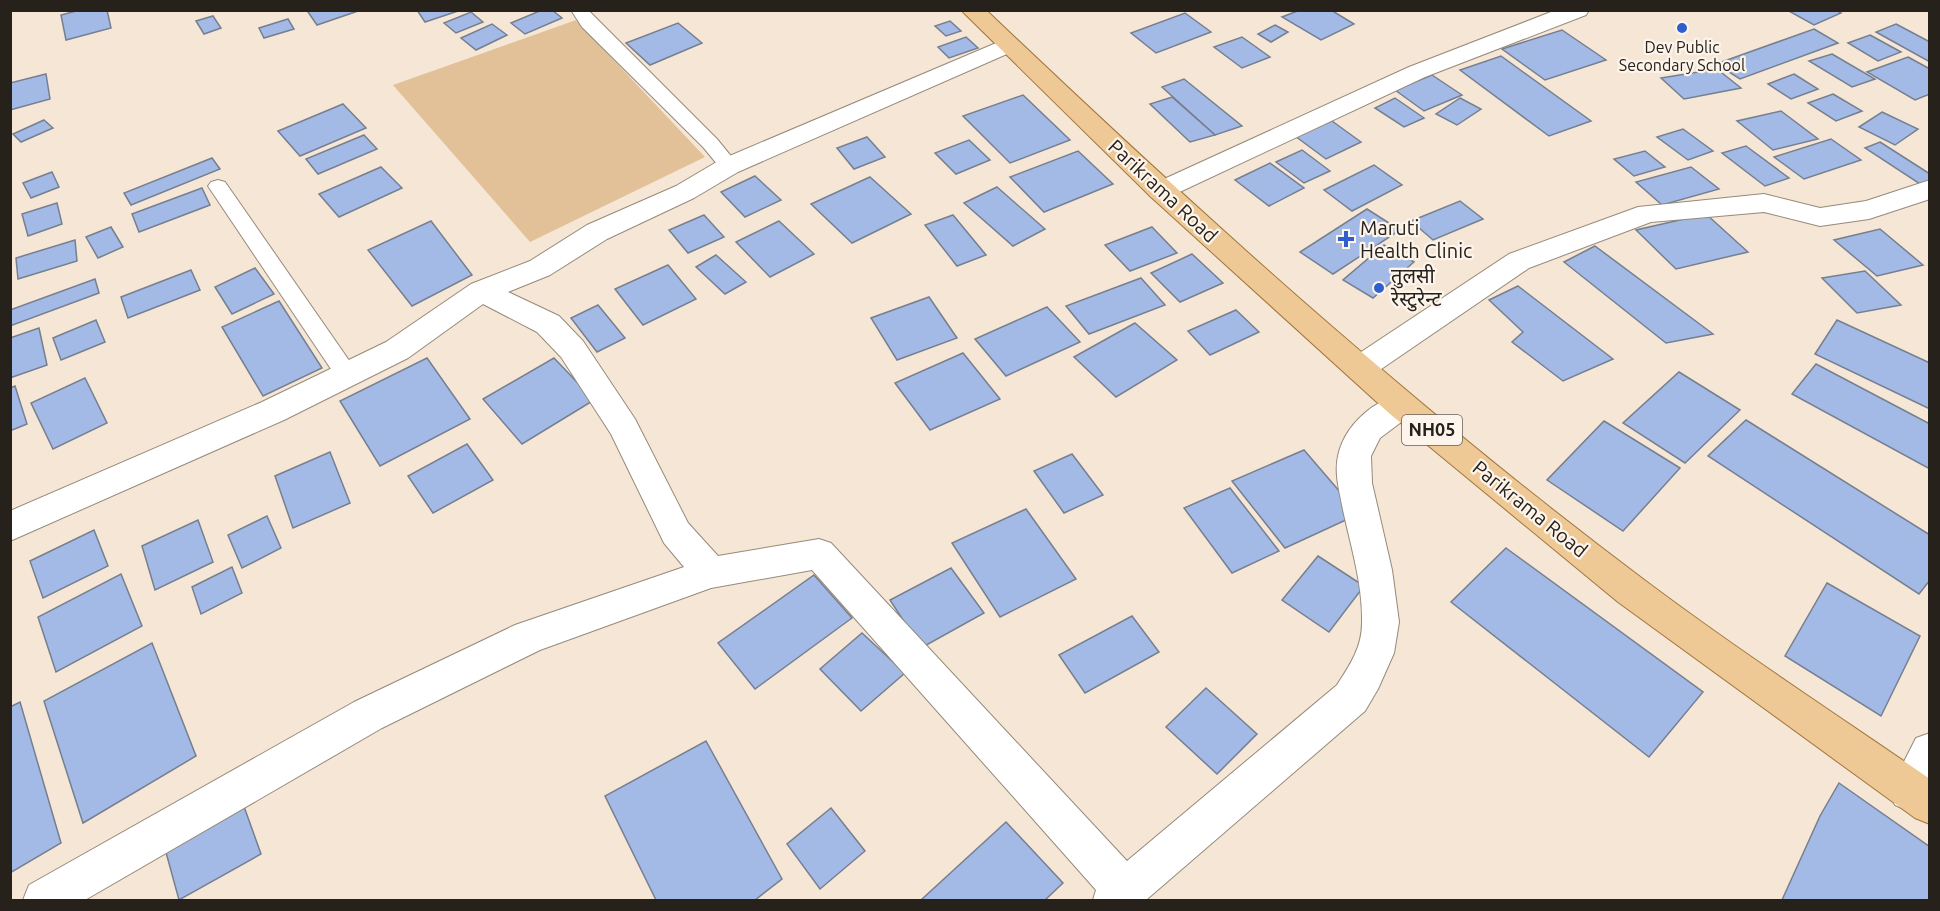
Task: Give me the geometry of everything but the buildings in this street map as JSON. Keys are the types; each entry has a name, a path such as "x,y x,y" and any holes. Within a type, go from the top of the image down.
{"main road":[{"name":"Parikrama Road","path":"972,10 1160,191 1401,405 1631,591 1919,797"}],"street":[{"path":"1160,191 1417,72 1578,10"},
{"path":"10,527 273,411 397,350 481,291 540,268 597,232 685,192 729,166 1008,45"},
{"path":"1360,368 1519,261 1648,213 1764,203 1820,217 1869,210 1929,189"},
{"path":"481,291 548,324 572,349 624,428 676,533 711,573"},
{"path":"44,900 368,715 528,637 711,573 819,554 1119,895 1351,698 1368,672 1380,635 1378,601 1353,474 1356,449 1374,423 1401,405"},
{"path":"1919,797 1929,752"}],"lane":[{"path":"579,10 588,23 710,143 729,166"},
{"path":"218,186 347,375"}],"shaded area":[{"path":"576,20 705,157 530,242 393,85"}],"place":[{"name":"Dev Public Secondary School","path":"1682,28"},
{"name":"Maruti Health Clinic","path":"1346,239"},
{"name":"तुलसी रेस्टुरेन्ट","path":"1379,288"}]}
